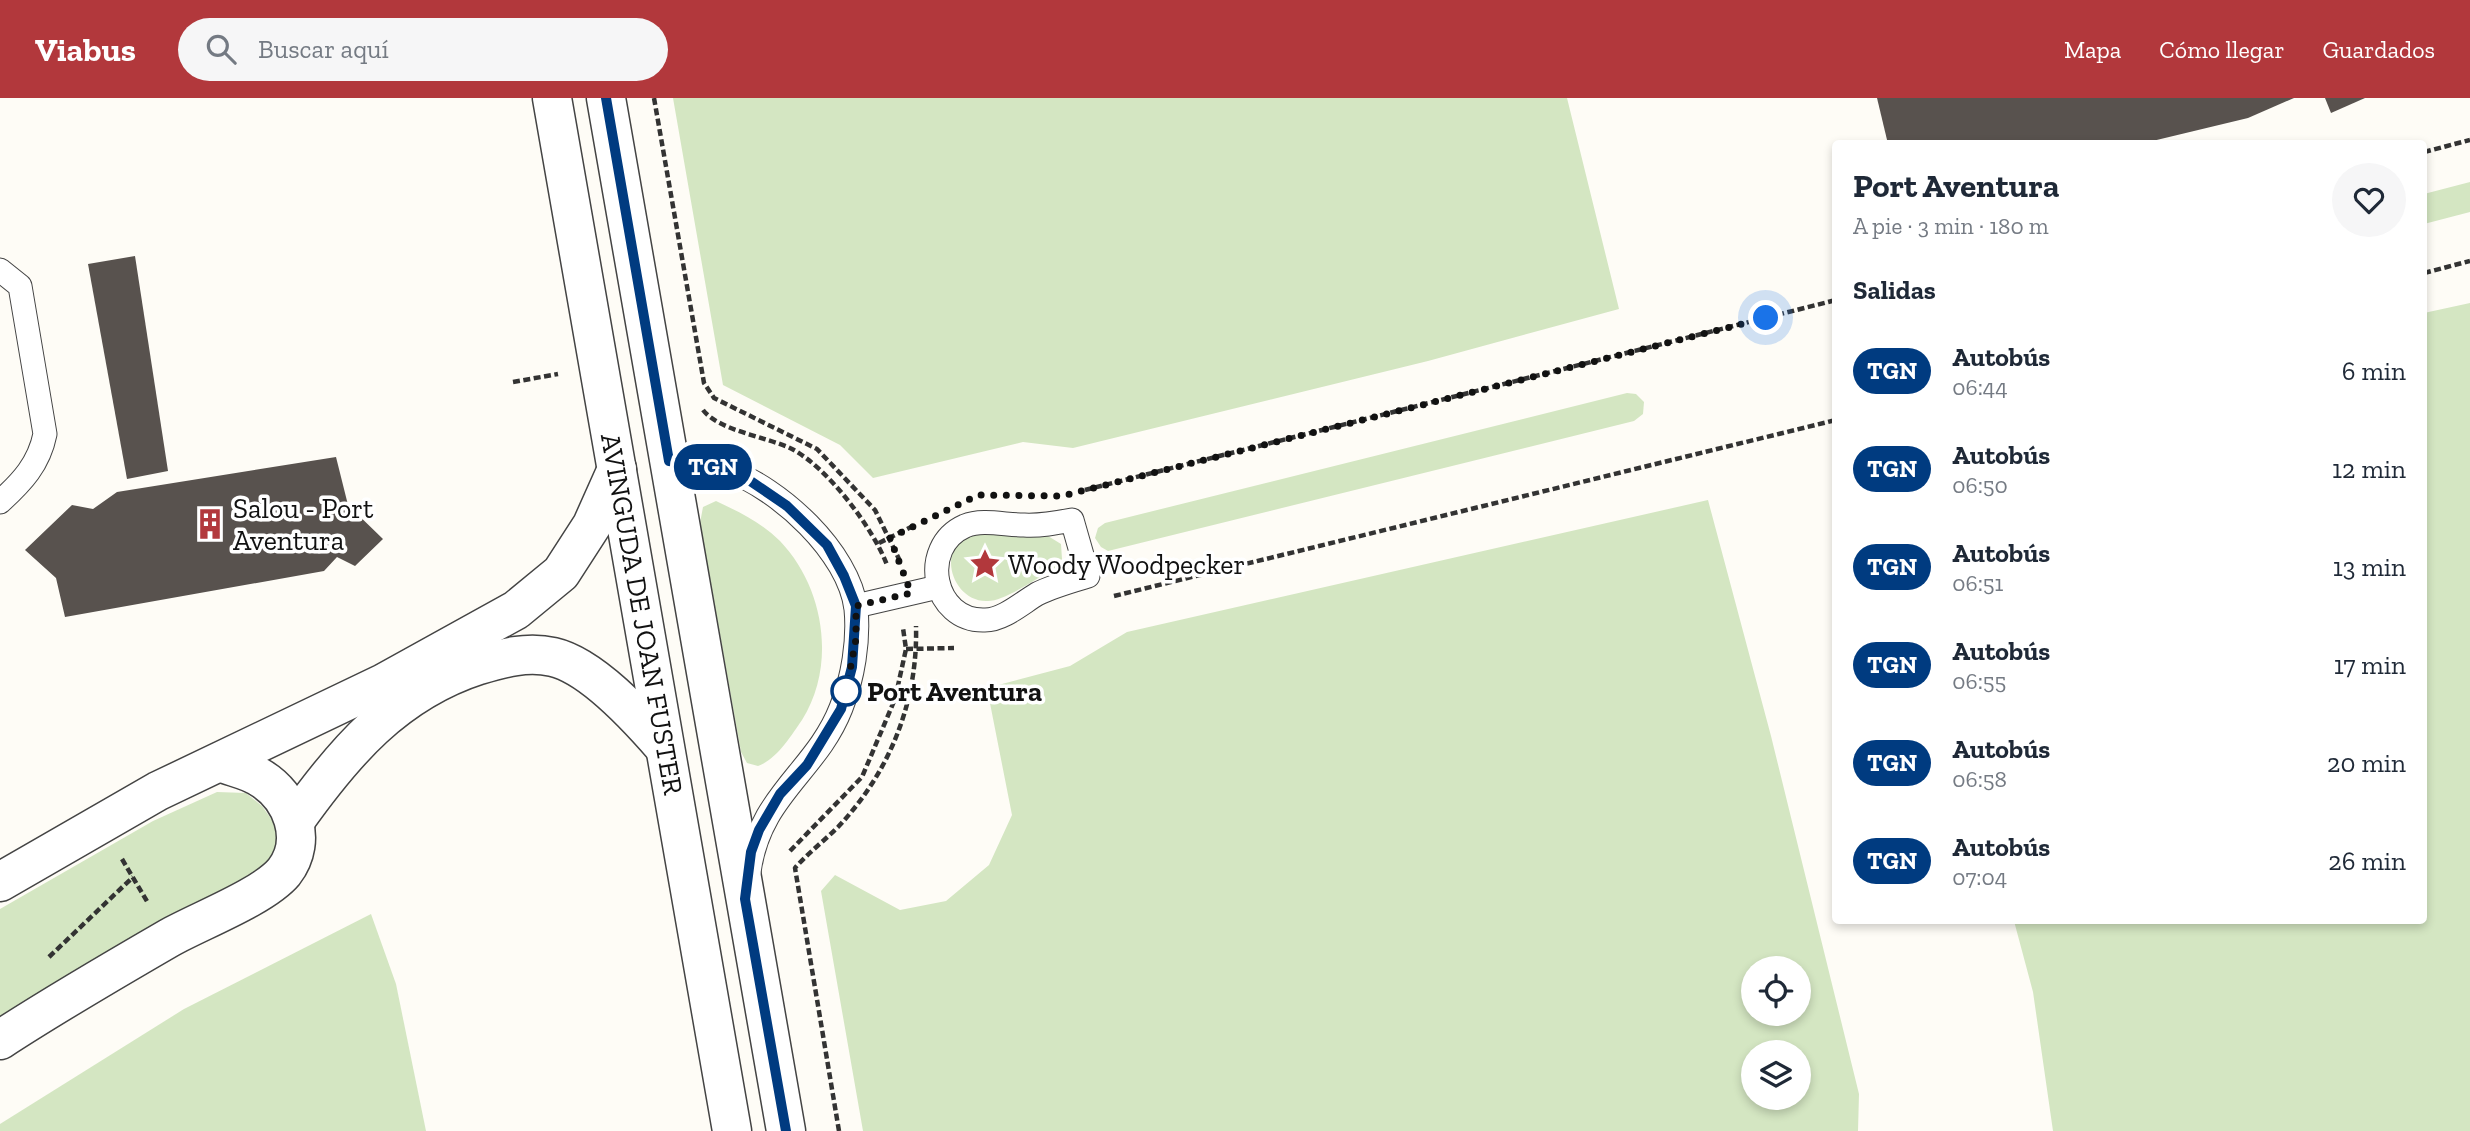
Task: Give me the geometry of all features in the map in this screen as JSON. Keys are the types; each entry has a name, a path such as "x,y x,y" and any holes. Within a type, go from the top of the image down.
{"street":[{"name":"AVINGUDA DE JOAN FUSTER","path":"552,98 732,1131"},
{"name":"AVINGUDA DE JOAN FUSTER","path":"606,98 786,1131"},
{"path":"0,882 158,791 384,683 516,610 561,573 592,525 617,469"},
{"path":"295,821 335,765 401,702 454,674 512,655 554,657 597,680 640,719 664,747"},
{"path":"0,1040 168,939 276,880 294,853 295,821 285,801 270,785 258,776 220,762"}],"lane":[{"path":"0,271 20,286 45,434 41,454 21,483 0,502"},
{"path":"669,461 725,469 746,478 787,506 827,545 856,606 852,667 841,709 807,765 780,794 759,830 751,852 745,899"},
{"path":"1072,520 1088,576 1051,588 997,618 984,620 964,616 953,609 938,587 936,567 941,548 960,529 979,523 1038,525 1072,520"},
{"path":"856,606 938,587"}],"path":[{"path":"654,98 704,383 714,398 817,449 875,510 890,538 911,593 917,649 912,693 889,754 870,788 838,827 795,868 839,1131"},
{"path":"2427,151 2470,140"},
{"path":"2427,272 2470,261"},
{"path":"1075,492 1832,301"},
{"path":"513,382 567,372"},
{"path":"1111,597 1832,421"},
{"path":"879,543 919,523"},
{"path":"906,649 958,647"},
{"path":"120,855 151,909"},
{"path":"41,963 133,877"}],"green space":[{"path":"673,98 1567,98 1619,309 1428,361 1073,448 1023,442 873,478 840,445 723,385"},
{"path":"2470,182 2470,212 2427,223 2427,193"},
{"path":"2470,303 2470,1131 2053,1131 2033,992 2015,924 2427,924 2427,312"},
{"path":"1627,393 1636,394 1644,402 1643,414 1634,421 1108,551 1101,547 1095,538 1098,528 1105,523"},
{"path":"1708,500 1771,736 1859,1094 1858,1131 863,1131 821,891 835,875 900,910 946,901 989,865 1012,815 987,688 1070,666 1127,632"},
{"path":"716,501 757,523 780,541 807,581 816,603 821,627 820,675 813,698 802,720 783,746 758,766 747,763 741,752 700,523 703,507"},
{"path":"987,529 1048,536 1061,544 1062,559 1055,568 1012,593 995,600 976,600 966,594 953,576 952,554 957,544 966,536"},
{"path":"217,792 246,793 262,806 277,827 276,847 264,869 0,1022 0,909 153,821"},
{"path":"371,914 396,984 426,1131 0,1131 0,1124 184,1009"}],"building":[{"path":"1877,98 2294,98 2248,118 2157,140 1887,140"},
{"path":"2325,98 2365,98 2331,113"},
{"path":"135,256 168,471 127,479 88,264"},
{"name":"Salou - Port Aventura","path":"336,457 348,505 383,539 355,566 337,557 324,571 65,617 56,578 25,550 72,505 93,509 117,492"}],"bus line":[{"name":"TGN","path":"606,98 669,461 725,469 746,478 787,506 808,523 827,545 856,606 856,639 852,667 841,709 807,765 780,794 759,830 751,852 745,899 786,1131"}],"place":[{"name":"Salou - Port Aventura","path":"210,524"},
{"name":"Woody Woodpecker","path":"985,564"},
{"name":"Port Aventura","path":"846,691"}],"route":[{"path":"846,691 856,639 856,606 911,593 900,558 890,538 978,495 1062,496 1766,318"}]}
